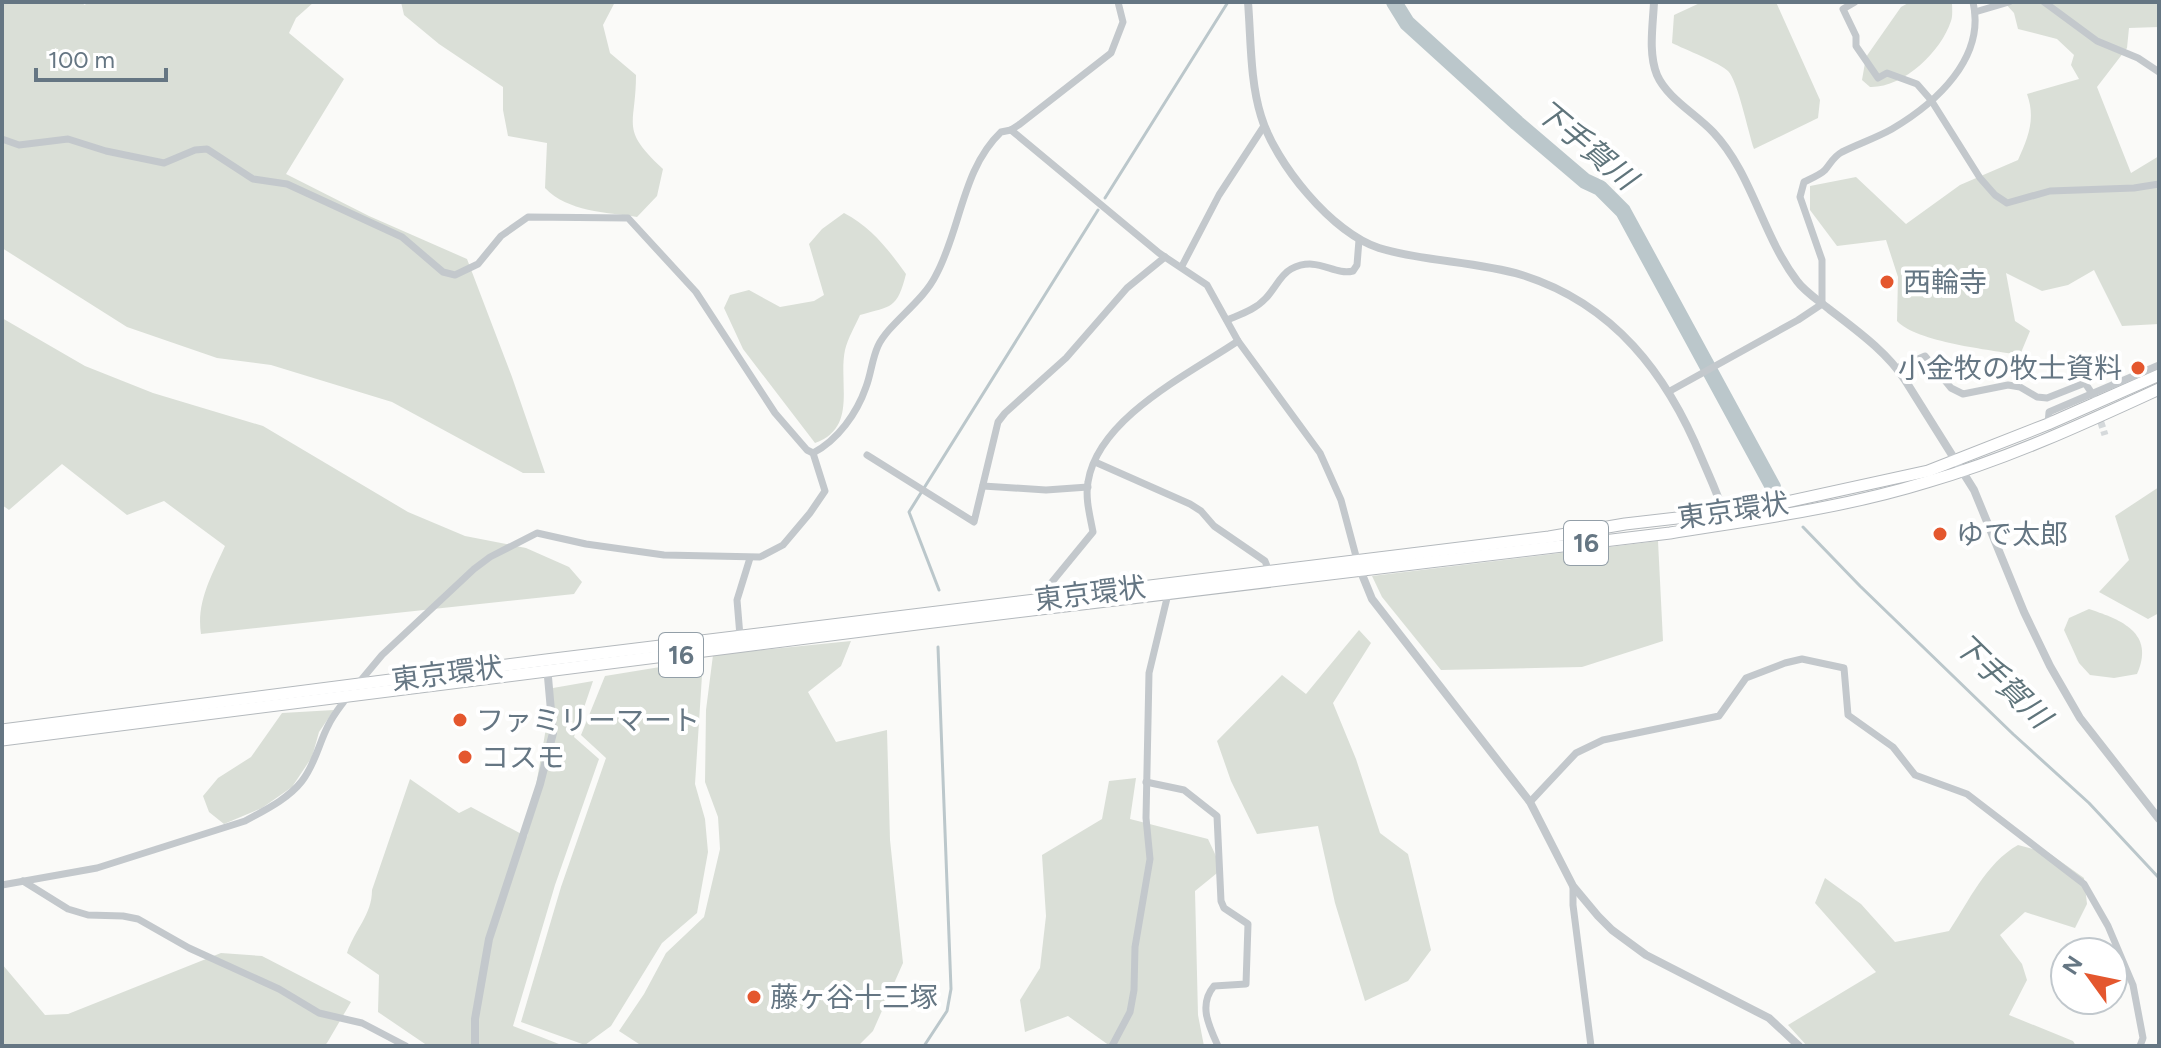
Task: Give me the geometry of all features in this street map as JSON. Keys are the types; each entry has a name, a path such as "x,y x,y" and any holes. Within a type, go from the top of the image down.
{"highway":[{"name":"東京環状","path":"1959,465 2159,375"},
{"name":"東京環状","path":"2,730 357,685 547,666 1725,518 1959,465 2082,424 2159,389"},
{"name":"東京環状","path":"2,740 348,697 740,636 1038,599 1168,588 1269,571 1359,565"},
{"path":"348,697 357,685"}],"street":[{"path":"813,453 833,440 843,427 866,390 878,346 936,277 979,158 1001,132 1011,130 1111,53 1123,22 1118,2"},
{"path":"1248,2 1256,94 1264,126 1278,152 1317,205 1359,240 1393,251 1495,268 1539,281 1603,318 1641,353 1670,391 1685,418 1725,518"},
{"path":"1654,2 1653,59 1659,79 1728,150 1779,252 1797,281 1864,336 1897,368 1974,490 2024,612 2080,718 2159,819"},
{"path":"1855,2 1843,9 1856,36 1856,46 1878,78 1887,73 1917,84 1931,100 1980,178 2007,203 2050,191 2159,184"},
{"path":"1822,304 1822,260 1800,197 1804,182 1824,171 1839,154 1893,129 1952,82 1965,62 1975,12 1973,2"},
{"path":"1975,12 2009,2"},
{"path":"2044,2 2097,41 2138,58 2159,72"},
{"path":"1182,266 1219,195 1264,126"},
{"path":"1011,130 1165,257 1207,285 1238,341 1320,453 1341,500 1372,599 1530,802 1573,886 1612,930 1646,955 1751,1007 1769,1018 1798,1046"},
{"path":"2,139 19,145 68,139 106,151 164,163 195,150 207,149 253,179 287,184 402,237 443,272 455,275 478,264 501,236 528,217 628,218 696,292 775,413 813,453 825,491 783,545 760,557 664,555 586,544 537,533 490,557 474,569 382,655 357,685"},
{"path":"1227,320 1258,306 1293,267 1321,263 1338,271 1353,271 1357,265 1359,240"},
{"path":"867,455 974,522 998,422 1058,366 1127,288 1165,257"},
{"path":"1670,391 1822,304"},
{"path":"1038,599 1093,532 1088,487 1095,462 1120,426 1139,406 1238,341"},
{"path":"1897,368 1925,356 1951,388 1963,394 2008,385 2047,398 2085,383 2093,395"},
{"path":"2048,424 2049,412 2159,365"},
{"path":"1095,462 1190,504 1214,526 1265,561 1269,571"},
{"path":"983,486 1046,490 1088,487"},
{"path":"740,636 737,600 750,558"},
{"path":"1112,1046 1130,1012 1134,990 1135,947 1150,859 1146,782 1149,673 1168,588"},
{"path":"1530,802 1576,753 1603,740 1719,716 1746,678 1802,659 1844,668 1848,715 1856,723 1893,747 1915,775 1967,794 2084,884 2108,926 2133,985 2143,1038 2140,1046"},
{"path":"475,1046 475,1019 489,939 550,746 553,715 547,666"},
{"path":"2,885 97,868 245,821 263,812 290,794 301,782 314,762 328,726 348,697"},
{"path":"1146,782 1184,790 1217,816 1221,901 1224,908 1248,924 1246,984 1214,986 1207,999 1205,1015 1218,1046"},
{"path":"23,881 68,909 88,915 138,919 189,948 279,989 319,1013 362,1023 406,1046"},
{"path":"1573,886 1591,1046"}],"shaded area":[{"path":"2,2 80,2 85,5 87,2 314,2 296,18 289,33 344,79 286,174 369,216 467,259 545,473 523,473 392,402 271,365 217,358 127,327 2,248"},
{"path":"401,2 615,2 603,25 610,53 636,75 633,126 640,144 663,169 657,196 637,217 588,210 554,196 545,188 547,143 508,136 503,87 439,44 404,15"},
{"path":"1702,2 1776,2 1820,100 1818,118 1754,149 1739,96 1728,71 1672,43 1674,15"},
{"path":"1910,2 1952,2 1952,19 1946,33 1930,56 1907,75 1883,86 1870,87 1862,80 1866,57 1901,7"},
{"path":"2004,2 2159,2 2159,27 2129,28 2127,48 2097,87 2131,173 2159,156 2159,324 2122,326 2094,270 2068,285 2042,291 2006,273 2015,321 2030,331 2020,355 1937,340 1897,321 1898,277 1886,240 1837,246 1810,210 1810,186 1856,177 1906,224 1960,185 2018,160 2031,120 2027,94 2079,79 2071,65 2074,55 2057,39 2018,29 2014,13"},
{"path":"844,213 879,240 906,274 900,294 892,304 860,315 845,350 842,416 828,436 815,443 743,349 724,308 730,295 749,290 780,307 814,301 824,295 809,244 822,229"},
{"path":"2,318 85,366 153,393 263,426 408,512 465,536 526,548 569,567 582,582 574,594 201,634 203,600 225,546 164,501 127,515 62,464 9,510 2,505"},
{"path":"2159,487 2159,613 2148,619 2099,592 2129,560 2115,516"},
{"path":"1658,541 1663,641 1582,667 1441,670 1382,597 1372,576"},
{"path":"2089,609 2113,618 2132,630 2138,638 2142,648 2137,674 2114,678 2090,675 2079,663 2064,630 2069,618"},
{"path":"1359,630 1371,643 1333,703 1356,759 1380,833 1408,854 1431,950 1408,981 1365,1001 1335,903 1318,826 1257,834 1231,781 1217,741 1282,675 1306,694"},
{"path":"851,641 841,666 808,692 836,742 887,730 890,840 903,963 873,1031 858,1046 642,1046 619,1031 666,953 704,917 720,849 718,817 705,782 706,710 713,655"},
{"path":"703,660 695,784 705,819 708,852 697,913 662,943 611,1026 585,1045 521,1022 561,887 606,758 581,735 605,676"},
{"path":"593,681 574,737 599,759 555,885 513,1026 564,1046 428,1046 378,1012 379,975 347,953 369,907 410,779 459,813 471,807 527,837 553,688"},
{"path":"334,710 319,732 312,757 292,787 262,808 224,824 209,812 203,796 218,778 251,757 282,713"},
{"path":"1136,778 1130,819 1208,839 1222,869 1195,891 1198,1015 1204,1046 1110,1046 1068,1016 1025,1032 1020,1000 1040,968 1046,916 1042,855 1102,819 1109,781"},
{"path":"2018,845 2049,853 2084,878 2087,904 2075,928 2025,912 2000,935 2022,964 2027,980 2009,1015 2073,1041 2076,1046 1807,1046 1788,1025 1876,972 1815,903 1825,878 1861,904 1895,942 1949,931 1987,872"},
{"path":"221,953 262,956 351,1002 327,1043 324,1046 2,1046 2,964 45,1015 68,1014"}],"waterway":[{"path":"1105,198 1228,2"},
{"name":"下手賀川","path":"1394,2 1407,23 1517,123 1585,181 1600,188 1623,211 1773,487"},
{"path":"939,590 909,512 1098,210"},
{"name":"下手賀川","path":"1803,527 2013,734 2089,803 2159,878"},
{"path":"924,1046 947,1011 951,989 938,647"}],"tunnel":[{"path":"2094,401 2105,435"}],"place":[{"name":"西輪寺","path":"1887,282"},
{"name":"小金牧の牧士資料","path":"2138,368"},
{"name":"ゆで太郎","path":"1940,534"},
{"name":"ファミリーマート","path":"460,720"},
{"name":"コスモ","path":"465,757"},
{"name":"藤ヶ谷十三塚","path":"754,997"}]}
